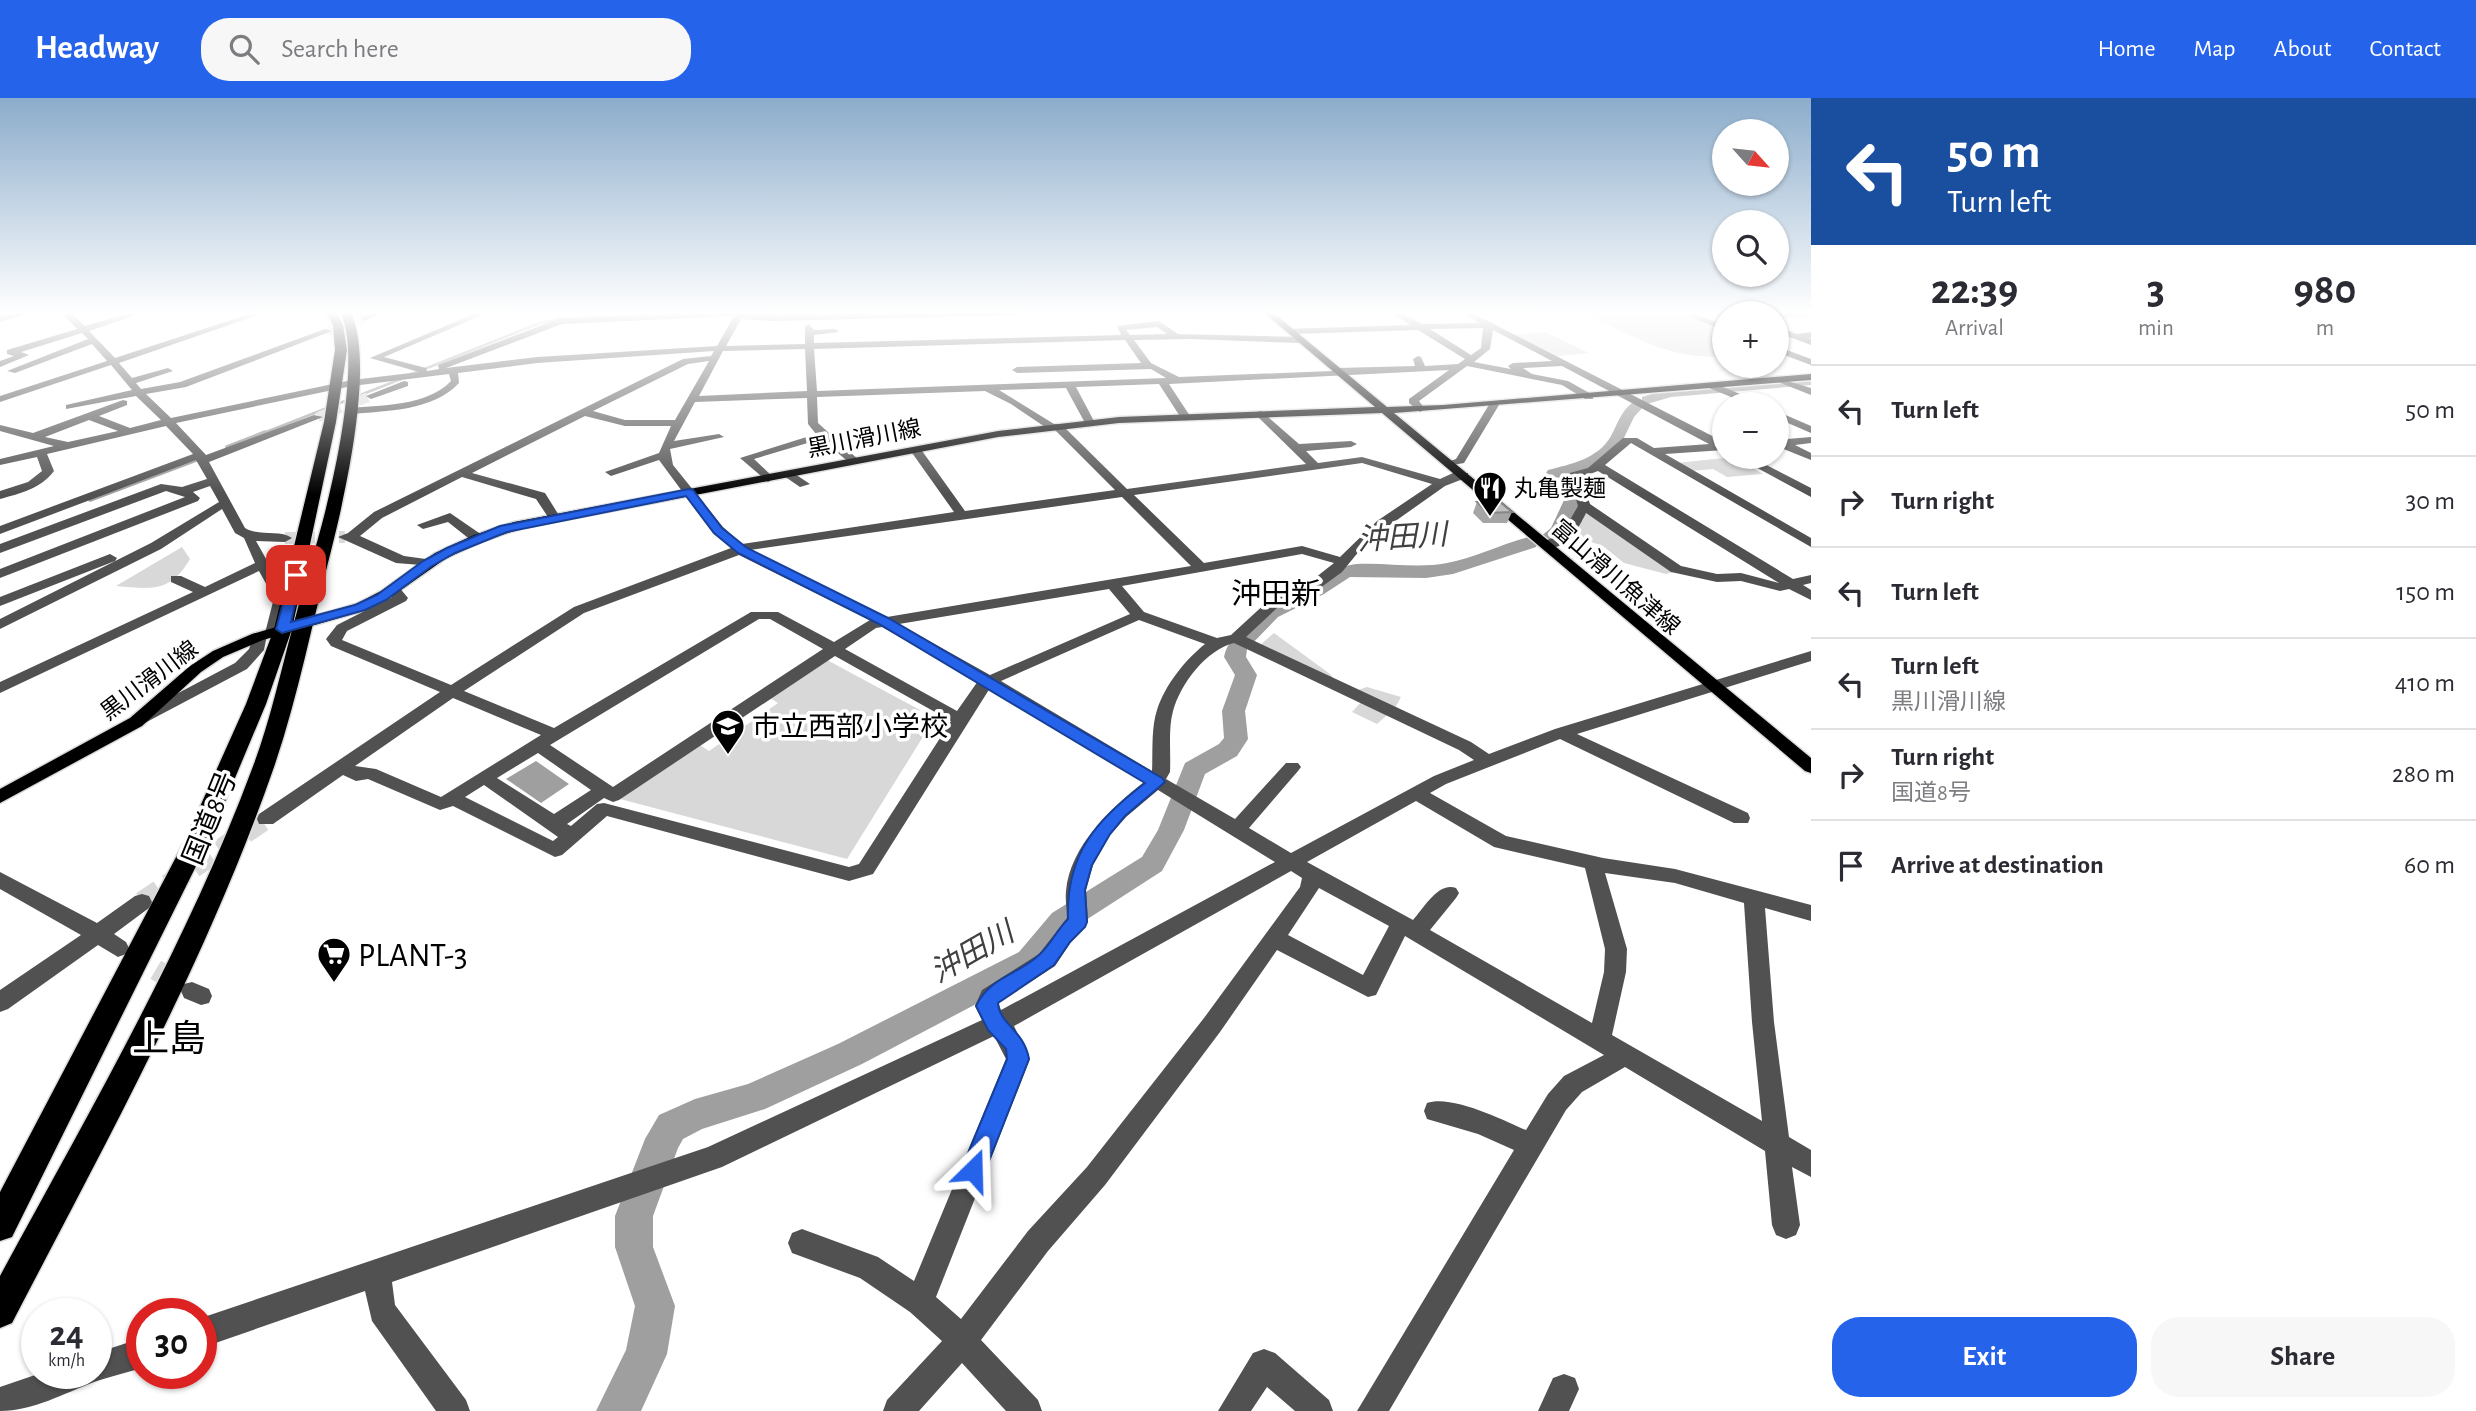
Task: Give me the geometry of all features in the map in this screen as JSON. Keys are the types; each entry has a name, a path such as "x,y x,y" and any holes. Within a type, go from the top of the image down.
{"highway":[{"name":"国道8号","path":"0,1225 197,840 256,704 310,517 353,388 348,372"},
{"name":"国道8号","path":"0,1311 114,1093 194,930 236,836 285,700 279,630 334,515 348,449 355,372"}],"main road":[{"name":"富山滑川魚津線","path":"1339,372 1811,767"},
{"name":"黒川滑川線","path":"279,630 360,607 393,589 428,564 477,538 554,517 1054,426 1185,416 1385,411 1494,405 1811,377"},
{"name":"黒川滑川線","path":"0,797 136,722"}],"street":[{"path":"0,400 82,372"},
{"path":"121,372 169,422 206,467 240,530 251,537 285,538"},
{"path":"129,382 163,372"},
{"path":"34,437 141,395 183,385 212,372"},
{"path":"1,461 247,403 440,372"},
{"path":"350,411 407,404 442,393 456,381 453,372"},
{"path":"428,564 401,560 348,537 377,515 663,372"},
{"path":"706,372 665,450 667,466 718,530 743,551 883,621 989,681 1290,862 1409,927 1811,1164"},
{"path":"810,372 813,424 855,461"},
{"path":"1164,372 1177,380"},
{"path":"690,399 1333,372"},
{"path":"1420,409 1413,401 1453,372"},
{"path":"1511,372 1565,383 1590,397"},
{"path":"1523,372 1529,376"},
{"path":"1582,372 1712,440"},
{"path":"353,388 400,385 431,378 433,373"},
{"path":"1781,380 1811,392"},
{"path":"1162,381 1185,416"},
{"path":"1069,384 1090,423"},
{"path":"1713,386 1727,392"},
{"path":"986,388 1054,426 1199,566"},
{"path":"70,407 109,397 141,395"},
{"path":"1451,464 1460,461 1494,405"},
{"path":"584,412 625,423 678,423"},
{"path":"1261,414 1316,467"},
{"path":"89,416 131,432"},
{"path":"0,549 165,487 318,417"},
{"path":"1789,420 1811,430"},
{"path":"0,428 68,447"},
{"path":"746,458 823,435"},
{"path":"611,472 665,450 719,437"},
{"path":"1811,543 1633,440 1627,440 1592,470 1570,477 1579,489 1584,506 1676,569 1717,578 1741,577 1780,587 1811,579"},
{"path":"1789,441 1811,440"},
{"path":"1297,448 1351,444"},
{"path":"1654,452 1712,447"},
{"path":"1789,447 1811,457"},
{"path":"916,450 962,515"},
{"path":"735,452 768,478"},
{"path":"0,495 30,486 44,476 48,471 41,453"},
{"path":"266,819 454,690 579,610 743,551 749,546 1362,460 1441,483"},
{"path":"1596,465 1811,596"},
{"path":"4,569 188,495 206,467"},
{"path":"0,530 206,467"},
{"path":"1766,469 1811,493"},
{"path":"463,474 541,496 554,517"},
{"path":"788,474 804,484"},
{"path":"920,1302 1018,1059 1016,1045 996,1024 986,1006 990,997 1047,960 1063,936 1078,922 1076,890 1083,865 1103,830 1119,812 1156,782 1160,772 1164,712 1174,691 1196,659 1216,643 1236,638 1273,604 1311,588 1343,562 1355,547 1382,524 1441,483 1464,475"},
{"path":"0,602 159,538 209,505 165,487"},
{"path":"0,625 156,546 218,506"},
{"path":"1547,545 1567,537 1584,506"},
{"path":"423,525 450,517 477,538"},
{"path":"136,722 241,666 279,630 281,598 248,540 251,537"},
{"path":"538,745 613,796 872,624 1302,550 1343,562"},
{"path":"0,688 262,565"},
{"path":"4,569 41,586"},
{"path":"176,579 205,592"},
{"path":"1112,584 1139,615 1216,643"},
{"path":"393,589 401,598 342,628 334,639 336,643 556,734"},
{"path":"343,767 356,775 370,773 440,804 454,799 459,792 756,615 773,615 960,719"},
{"path":"454,799 555,850 604,808 849,874 866,869 980,688 989,681 1139,615"},
{"path":"1236,638 1465,746 1487,761"},
{"path":"217,1328 713,1158 996,1024 1415,793 1487,761 1561,733 1811,656"},
{"path":"1561,733 1741,818"},
{"path":"1237,830 1292,767"},
{"path":"491,782 571,836"},
{"path":"554,823 603,790"},
{"path":"1415,793 1501,842 1603,866 1675,876 1811,913"},
{"path":"1600,1040 1615,972 1616,949 1594,869 1603,866"},
{"path":"898,1411 961,1342 1038,1241 1096,1176 1151,1106 1309,889 1313,875"},
{"path":"0,880 98,934 118,948"},
{"path":"1274,938 1368,988 1409,927 1449,893"},
{"path":"1754,898 1775,1143 1786,1225"},
{"path":"0,1002 142,902"},
{"path":"1372,1411 1557,1102 1573,1084 1626,1055"},
{"path":"1436,1111 1481,1123 1531,1145"},
{"path":"802,1243 868,1267 938,1315 1027,1411"},
{"path":"376,1273 382,1311 454,1411"},
{"path":"1233,1411 1264,1364 1318,1411"},
{"path":"0,1402 38,1389"}],"shaded area":[{"path":"1712,459 1713,469 1690,471 1676,463"},
{"path":"1713,469 1754,469 1763,474 1727,477"},
{"path":"1585,512 1673,572 1666,574 1624,563 1603,546 1574,536"},
{"path":"182,547 190,559 183,570 167,583 150,588 116,586"},
{"path":"1274,633 1330,674 1336,681 1260,645"},
{"path":"827,660 920,710 912,720 926,732 847,859 620,799 700,745 709,751 778,703 770,698"},
{"path":"1367,687 1401,697 1395,708 1377,724 1352,712 1361,702 1358,690"},
{"path":"536,761 569,784 541,803 506,779"}],"building":[{"path":"1477,502 1500,502 1512,512 1488,513"}],"waterway":[{"path":"412,374 416,372"},
{"path":"261,434 401,379"},
{"name":"沖田川","path":"1647,400 1669,393 1811,381"},
{"name":"沖田川","path":"1549,537 1558,531 1574,498 1567,483 1554,473 1585,467 1616,441 1627,415 1637,406"},
{"path":"227,447 265,432"},
{"path":"90,500 199,459"},
{"name":"沖田川","path":"618,1411 646,1354 655,1306 634,1247 634,1216 663,1139 671,1127 695,1115 753,1098 850,1054 1030,961 1062,921 1152,864 1171,830 1194,769 1228,750 1236,739 1233,711 1246,675 1235,657 1237,647 1271,613 1317,590 1343,573 1355,570 1426,572 1453,568 1529,543"}],"tunnel":[{"path":"318,417 371,396"},
{"path":"285,538 345,537"},
{"path":"142,902 266,819"},
{"path":"129,954 180,984"}],"place":[{"name":"丸亀製麺","path":"1490,518"},
{"name":"市立西部小学校","path":"728,756"},
{"name":"PLANT-3","path":"334,984"}],"district":[{"name":"沖田新","path":"1276,594"},
{"name":"上島","path":"169,1038"}],"route":[{"path":"296,575 282,629 360,607 382,597 428,564 477,538 532,522 689,492 718,530 743,551 883,621 989,681 1156,782 1119,812 1103,830 1083,865 1076,890 1078,922 1063,936 1047,960 990,997 986,1006 996,1024 1016,1045 1018,1059 973,1170"}]}
